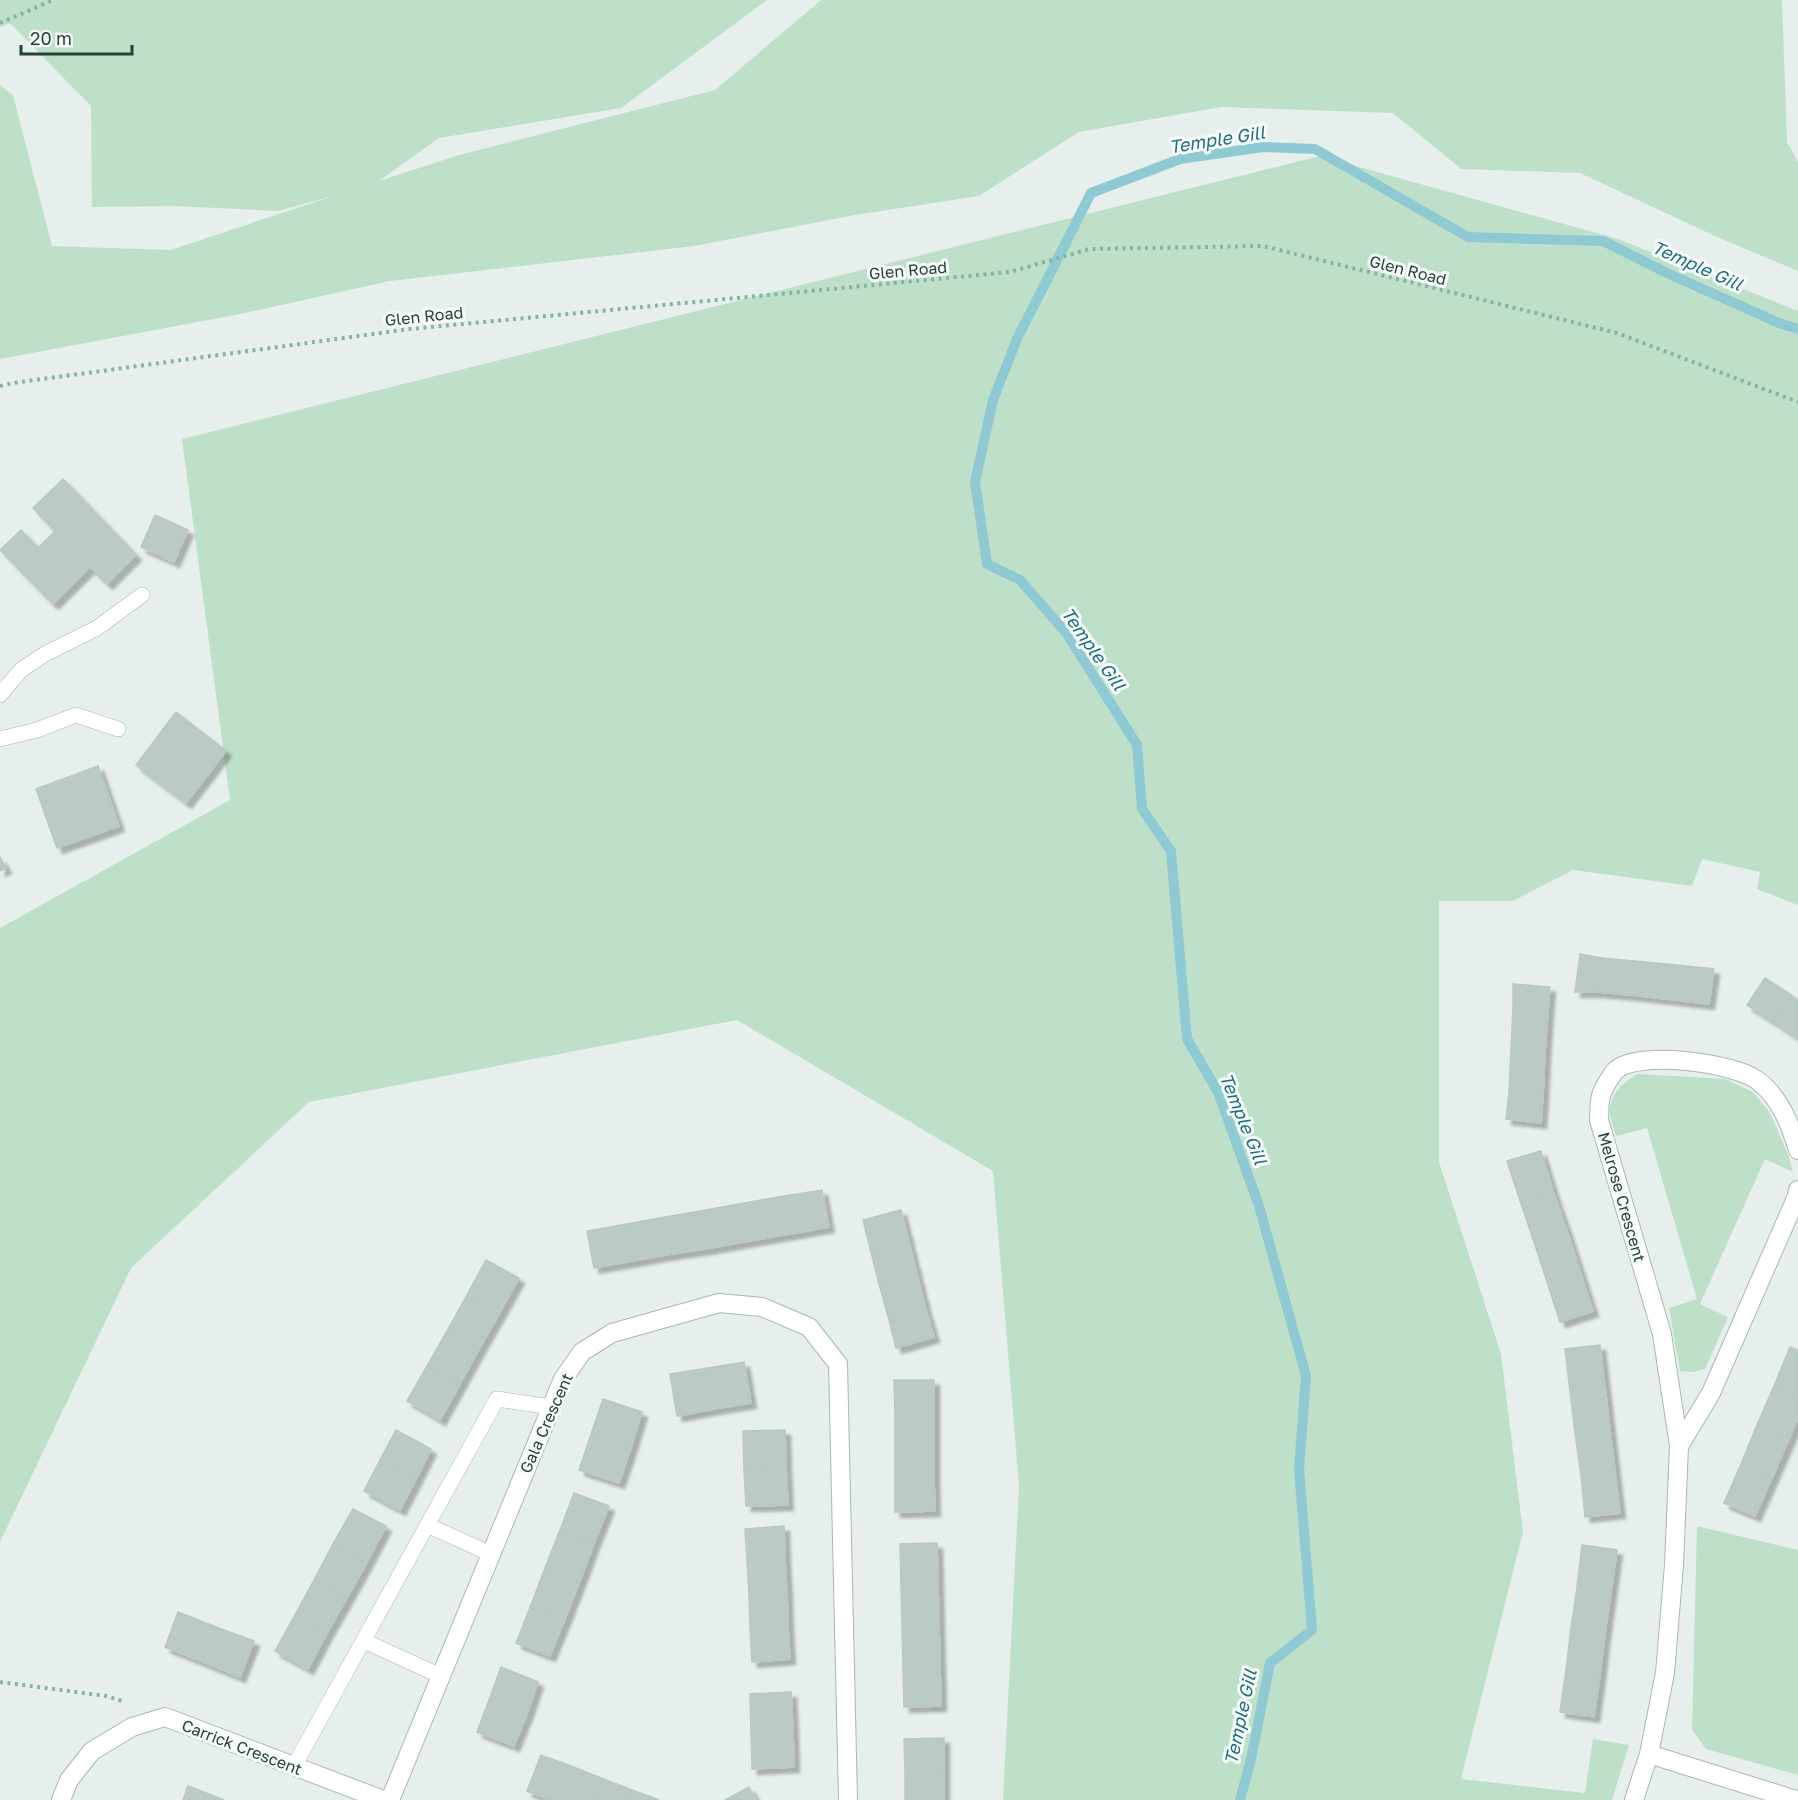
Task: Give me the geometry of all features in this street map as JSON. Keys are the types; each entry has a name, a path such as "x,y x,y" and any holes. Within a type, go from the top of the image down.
{"street":[{"name":"Melrose Crescent","path":"1634,1800 1649,1754 1665,1672 1674,1565 1679,1446 1662,1334 1599,1120 1600,1094 1616,1069 1643,1059 1706,1063 1735,1069 1756,1079 1774,1096 1790,1125 1798,1150"},
{"name":"Melrose Crescent","path":"1679,1446 1711,1393 1798,1190"},
{"name":"Gala Crescent","path":"390,1800 563,1378 582,1352 612,1333 719,1303 762,1307 809,1326 838,1364 848,1800"},
{"name":"Carrick Crescent","path":"61,1800 69,1780 92,1752 132,1727 165,1718 383,1800"},
{"path":"1649,1754 1777,1797 1796,1800"}],"lane":[{"path":"0,695 21,670 45,654 97,628 142,595"},
{"path":"0,739 37,730 76,715 118,729"},
{"path":"294,1766 497,1399 551,1407"},
{"path":"427,1526 491,1554"},
{"path":"363,1641 441,1676"}],"path":[{"path":"0,23 53,0"},
{"name":"Glen Road","path":"0,386 410,329 1010,272 1089,249 1263,246 1617,333 1798,402"},
{"path":"0,1682 106,1695 165,1718"}],"green space":[{"path":"0,0 767,0 621,108 439,138 379,181 459,155 715,90 821,0 1782,0 1787,142 1798,162 1798,271 1717,237 1580,173 1461,169 1393,113 1221,107 1079,132 979,196 855,215 694,246 390,281 240,314 0,359 0,85 13,95 52,246 171,250 336,195 278,211 176,206 92,207 91,106 10,23 0,27"},
{"path":"1320,156 1618,239 1798,311 1798,905 1757,889 1760,872 1702,859 1692,886 1573,870 1513,901 1439,901 1439,1162 1501,1354 1523,1532 1461,1779 1585,1793 1593,1739 1629,1745 1612,1800 1003,1800 1019,1486 993,1171 737,1020 309,1102 131,1268 0,1542 0,928 230,800 182,439"},
{"path":"1637,1074 1725,1079 1753,1092 1770,1113 1788,1154 1793,1172 1765,1159 1700,1304 1728,1317 1705,1369 1693,1372 1680,1371 1669,1308 1697,1299 1647,1128 1616,1136 1611,1118 1610,1107 1613,1096"},
{"path":"1697,1526 1798,1550 1798,1775 1706,1749 1692,1730"}],"building":[{"path":"63,479 136,555 107,584 90,567 53,604 0,550 21,530 38,548 55,531 33,508"},
{"path":"155,515 188,530 174,562 141,547"},
{"path":"176,712 226,751 186,803 136,765"},
{"path":"98,766 119,826 57,848 36,789"},
{"path":"0,857 6,868 0,871"},
{"path":"1580,954 1602,958 1599,992 1575,992"},
{"path":"1602,958 1644,962 1641,996 1599,992"},
{"path":"1644,962 1686,966 1683,1001 1641,996"},
{"path":"1686,966 1714,969 1709,1004 1683,1001"},
{"path":"1765,978 1791,995 1774,1022 1747,1005"},
{"path":"1513,984 1550,987 1548,1010 1513,1008"},
{"path":"1791,995 1798,1000 1798,1038 1774,1022"},
{"path":"1513,1008 1548,1010 1545,1052 1511,1050"},
{"path":"1511,1050 1545,1052 1543,1095 1509,1093"},
{"path":"1509,1093 1543,1095 1541,1123 1506,1119"},
{"path":"1541,1151 1553,1191 1520,1201 1507,1161"},
{"path":"822,1190 829,1227 790,1234 783,1196"},
{"path":"1553,1191 1567,1231 1534,1242 1520,1201"},
{"path":"783,1196 790,1234 750,1241 744,1203"},
{"path":"744,1203 750,1241 711,1248 705,1210"},
{"path":"705,1210 711,1248 672,1254 665,1217"},
{"path":"901,1210 909,1242 871,1252 863,1220"},
{"path":"665,1217 672,1254 633,1261 626,1224"},
{"path":"626,1224 633,1261 594,1268 587,1231"},
{"path":"1567,1231 1580,1271 1547,1282 1534,1242"},
{"path":"909,1242 917,1274 879,1284 871,1252"},
{"path":"486,1260 519,1278 499,1314 467,1295"},
{"path":"1580,1271 1593,1311 1560,1322 1547,1282"},
{"path":"917,1274 925,1306 888,1316 879,1284"},
{"path":"467,1295 499,1314 479,1349 447,1331"},
{"path":"925,1306 934,1337 896,1348 888,1316"},
{"path":"447,1331 479,1349 460,1384 427,1366"},
{"path":"1600,1345 1605,1387 1570,1391 1565,1349"},
{"path":"1790,1347 1798,1350 1798,1397 1774,1386"},
{"path":"744,1362 751,1403 714,1409 707,1368"},
{"path":"427,1366 460,1384 440,1420 407,1401"},
{"path":"707,1368 714,1409 677,1416 670,1374"},
{"path":"894,1380 934,1380 934,1413 895,1413"},
{"path":"1774,1386 1798,1397 1798,1418 1789,1439 1757,1425"},
{"path":"1605,1387 1610,1429 1575,1433 1570,1391"},
{"path":"603,1399 642,1412 631,1448 591,1434"},
{"path":"895,1413 934,1413 934,1446 895,1446"},
{"path":"1757,1425 1789,1439 1772,1478 1741,1464"},
{"path":"1610,1429 1615,1471 1581,1475 1575,1433"},
{"path":"396,1430 431,1449 416,1479 380,1460"},
{"path":"785,1430 786,1467 744,1469 743,1431"},
{"path":"591,1434 631,1448 619,1483 579,1470"},
{"path":"895,1446 934,1446 934,1479 895,1479"},
{"path":"380,1460 416,1479 400,1510 364,1491"},
{"path":"1741,1464 1772,1478 1755,1516 1724,1503"},
{"path":"786,1467 788,1505 746,1506 744,1469"},
{"path":"1615,1471 1620,1513 1585,1517 1581,1475"},
{"path":"895,1479 934,1479 935,1511 895,1512"},
{"path":"574,1493 609,1506 594,1543 560,1530"},
{"path":"353,1509 386,1526 367,1562 333,1544"},
{"path":"784,1526 785,1560 747,1562 745,1529"},
{"path":"560,1530 594,1543 580,1581 545,1568"},
{"path":"937,1543 938,1584 901,1585 900,1544"},
{"path":"333,1544 367,1562 347,1598 314,1580"},
{"path":"1582,1545 1617,1550 1611,1592 1577,1587"},
{"path":"785,1560 787,1593 749,1595 747,1562"},
{"path":"545,1568 580,1581 565,1619 531,1605"},
{"path":"314,1580 347,1598 327,1633 295,1615"},
{"path":"938,1584 939,1624 902,1625 901,1585"},
{"path":"1577,1587 1611,1592 1605,1633 1571,1628"},
{"path":"787,1593 788,1626 750,1628 749,1595"},
{"path":"531,1605 565,1619 550,1656 516,1643"},
{"path":"178,1612 216,1627 203,1662 165,1647"},
{"path":"295,1615 327,1633 308,1669 275,1651"},
{"path":"939,1624 940,1665 903,1666 902,1625"},
{"path":"788,1626 790,1659 752,1662 750,1628"},
{"path":"216,1627 254,1641 240,1677 203,1662"},
{"path":"1571,1628 1605,1633 1600,1675 1566,1670"},
{"path":"940,1665 941,1706 904,1707 903,1666"},
{"path":"501,1667 538,1682 527,1714 489,1700"},
{"path":"1566,1670 1600,1675 1594,1717 1560,1712"},
{"path":"791,1692 793,1730 751,1731 750,1694"},
{"path":"489,1700 527,1714 514,1746 477,1732"},
{"path":"793,1730 794,1767 752,1769 751,1731"},
{"path":"944,1738 944,1771 905,1772 904,1739"},
{"path":"541,1755 571,1766 558,1800 550,1800 527,1791"},
{"path":"571,1766 601,1778 593,1800 558,1800"},
{"path":"944,1771 944,1800 905,1800 905,1772"},
{"path":"601,1778 632,1790 628,1800 593,1800"},
{"path":"188,1786 224,1800 183,1800"},
{"path":"749,1787 756,1800 725,1800"},
{"path":"632,1790 659,1800 628,1800"}],"waterway":[{"name":"Temple Gill","path":"1240,1800 1251,1759 1270,1663 1312,1630 1299,1469 1306,1376 1259,1206 1218,1092 1187,1039 1171,851 1142,809 1137,745 1067,634 1020,580 987,564 975,482 993,400 1017,339 1091,193 1180,159 1263,147 1315,149 1468,237 1603,241 1669,274 1779,323 1798,329"}]}
